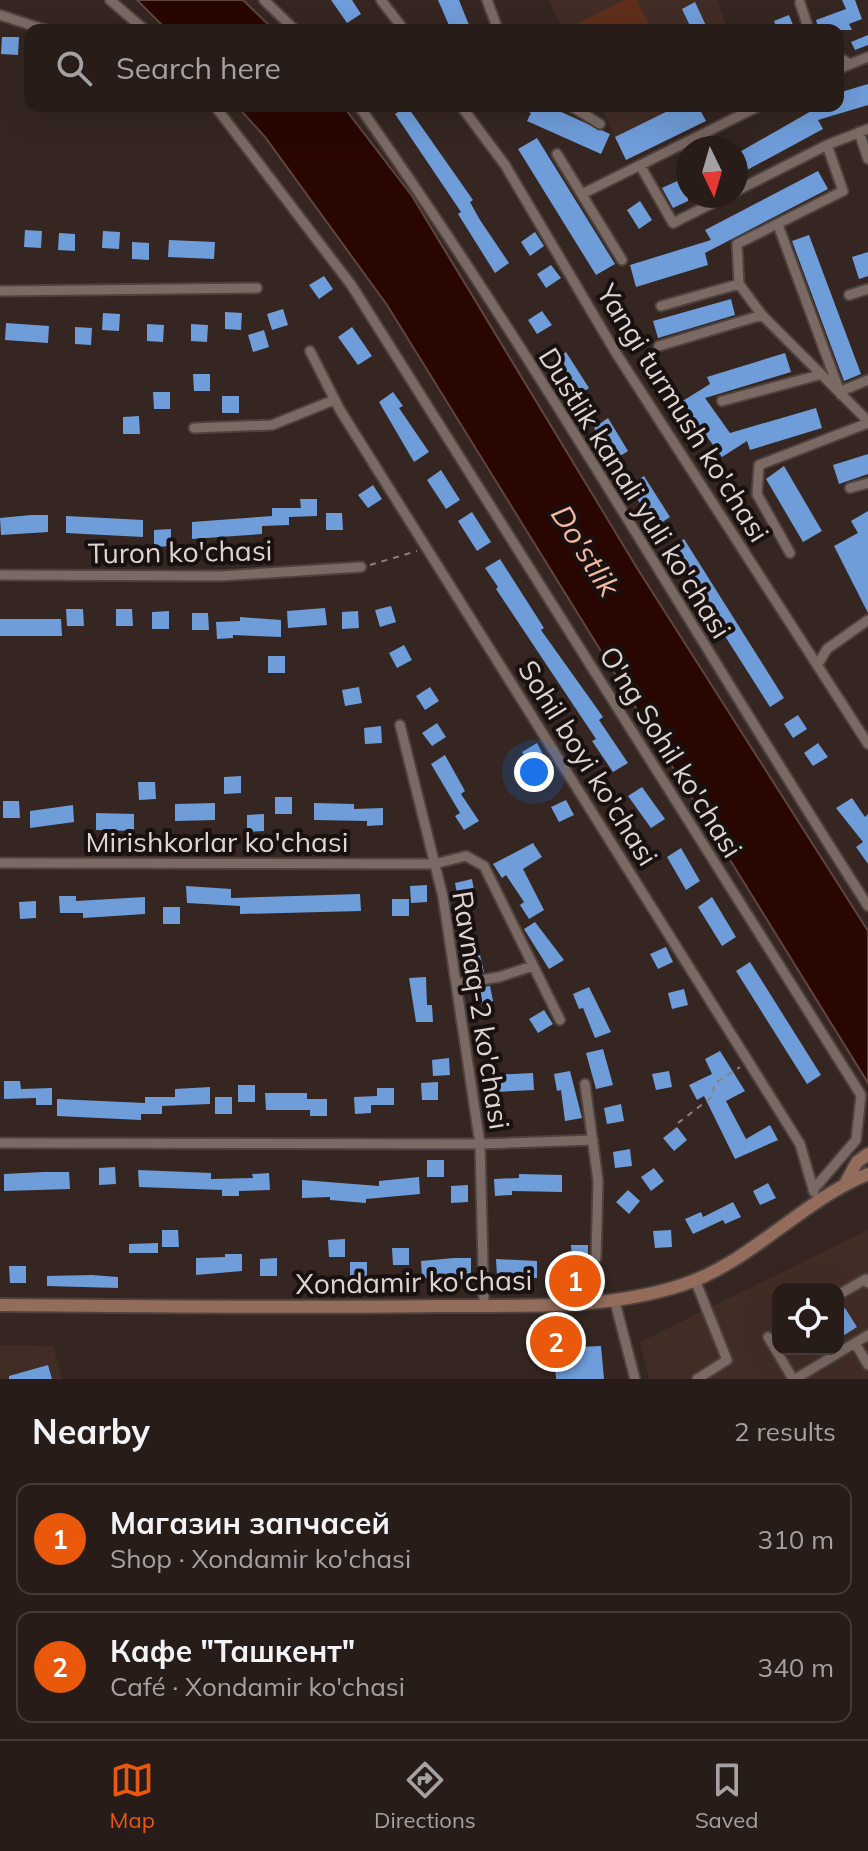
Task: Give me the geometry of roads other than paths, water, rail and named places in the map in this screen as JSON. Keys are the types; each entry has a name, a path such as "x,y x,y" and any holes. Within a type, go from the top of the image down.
{"main road":[{"name":"Xondamir ko'chasi","path":"845,1184 857,1162 868,1154"},
{"name":"Xondamir ko'chasi","path":"0,1305 484,1306 615,1302 695,1280 738,1259 816,1196 868,1174"}],"street":[{"path":"110,0 138,24"},
{"path":"264,0 289,24"},
{"path":"381,0 399,24"},
{"path":"487,0 496,24"},
{"path":"800,3 807,24"},
{"path":"0,15 28,24"},
{"path":"844,66 868,57"},
{"path":"844,60 850,64"},
{"name":"O'ng Sohil ko'chasi","path":"220,112 352,286 861,1095 856,1140 816,1196"},
{"name":"Dustlik kanali yuli ko'chasi","path":"363,112 458,247 736,700 868,906"},
{"name":"Yangi turmush ko'chasi","path":"465,112 505,165 616,353 868,744"},
{"path":"581,112 600,124"},
{"path":"582,194 747,112"},
{"path":"748,185 864,130 868,159"},
{"path":"790,553 757,494 759,465 868,422 762,315 739,284 737,244 843,191 827,145"},
{"path":"557,154 622,260"},
{"path":"641,167 673,223 703,208"},
{"path":"778,225 840,395"},
{"path":"661,306 739,284"},
{"path":"0,291 257,288"},
{"path":"849,295 868,289"},
{"path":"659,346 762,315"},
{"name":"Sohil boyi ko'chasi","path":"310,351 334,400 800,1144 816,1196"},
{"path":"722,401 819,375"},
{"path":"840,395 868,380"},
{"path":"194,428 272,425 334,400"},
{"path":"850,488 868,483"},
{"name":"Turon ko'chasi","path":"0,575 221,576 361,567"},
{"path":"818,664 827,649 868,620"},
{"name":"Ravnaq-2 ko'chasi","path":"400,725 443,897 480,1144 484,1306"},
{"name":"Mirishkorlar ko'chasi","path":"0,863 434,864 466,856 484,866 560,1020"},
{"path":"456,984 499,977 533,966"},
{"path":"585,1084 598,1181 596,1258"},
{"path":"0,1143 480,1144 593,1140"},
{"path":"844,1292 866,1279 868,1283"},
{"path":"695,1280 727,1360 697,1379"},
{"path":"615,1302 635,1379"},
{"path":"768,1337 794,1379 868,1335"},
{"path":"855,1343 868,1365"}],"water":[{"path":"137,0 243,0 268,24 161,24"},
{"name":"Do'stlik","path":"242,112 348,112 412,196 637,568 868,931 868,1083 387,305 265,137"}],"place":[{"name":"Магазин запчасей","path":"575,1281"},
{"name":"Кафе \"Ташкент\"","path":"556,1342"}]}
